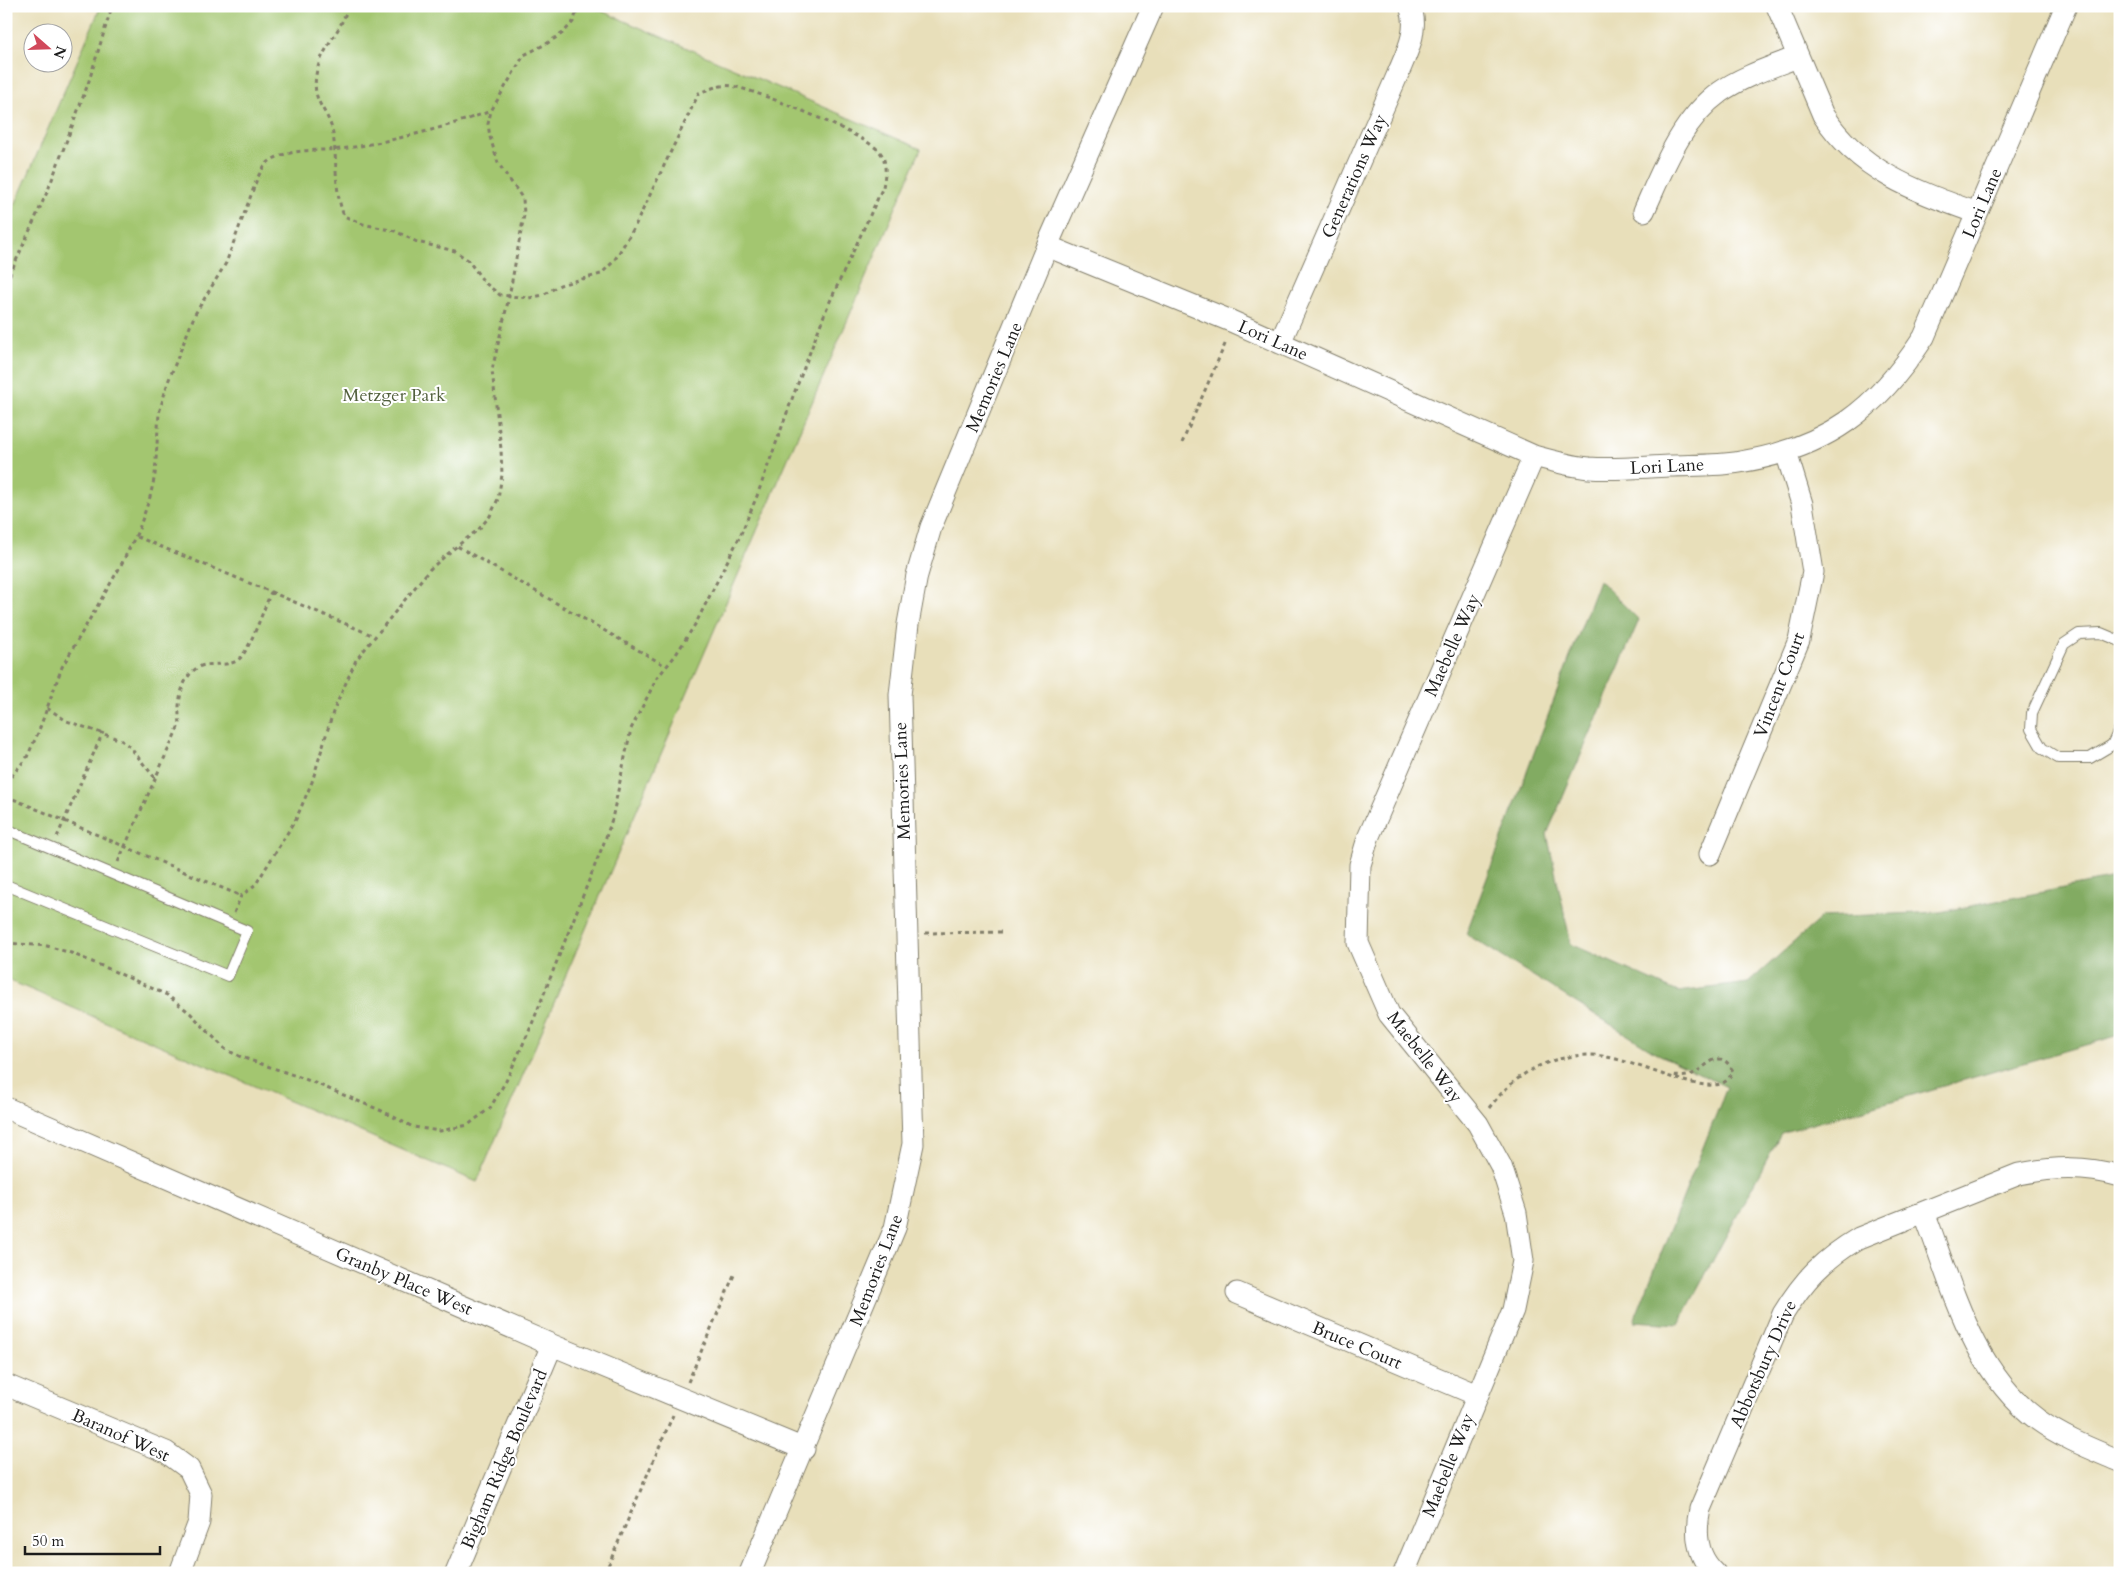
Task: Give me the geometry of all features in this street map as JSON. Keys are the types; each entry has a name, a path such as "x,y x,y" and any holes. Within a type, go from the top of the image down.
{"street":[{"name":"Memories Lane","path":"750,1573 804,1449 894,1228 914,1144 900,695 908,624 917,575 931,527 1047,246 1153,6"},
{"name":"Generations Way","path":"1280,343 1401,68 1414,32 1413,13 1410,6"},
{"path":"1777,6 1823,115 1850,149 1900,183 1932,198 1977,213"},
{"name":"Lori Lane","path":"1047,246 1232,321 1534,456 1559,463 1590,468 1618,468 1739,462 1786,452 1830,433 1872,403 1906,364 1924,337 2066,6"},
{"path":"1644,211 1682,132 1699,110 1721,92 1747,78 1797,57"},
{"name":"Vincent Court","path":"1710,854 1799,640 1813,572 1802,504 1786,452"},
{"name":"Maebelle Way","path":"1404,1573 1513,1310 1523,1261 1516,1213 1501,1166 1478,1124 1389,1014 1358,943 1360,865 1372,829 1534,456"},
{"name":"Granby Place West","path":"6,1108 552,1345 804,1449"},
{"name":"Abbotsbury Drive","path":"1715,1573 1703,1556 1698,1542 1697,1526 1700,1509 1788,1306 1796,1292 1815,1270 1837,1251 1859,1238 2019,1174 2047,1168 2076,1167 2120,1176"},
{"path":"1924,1212 1970,1332 1979,1352 1994,1376 2016,1401 2038,1420 2065,1437 2120,1460"},
{"name":"Bruce Court","path":"1237,1294 1477,1395"},
{"name":"Bigham Ridge Boulevard","path":"456,1573 552,1345"},
{"name":"Baranof West","path":"6,1385 166,1452 189,1469 201,1494 199,1522 180,1573"}],"lane":[{"path":"2120,641 2101,633 2079,634 2064,644 2032,713 2031,729 2042,748 2058,758 2090,758 2112,746 2120,728"},
{"path":"6,829 247,931 228,976 6,885"}],"path":[{"path":"6,283 48,190 88,84 112,6"},
{"path":"6,943 47,946 71,953 167,995 190,1013 225,1049 241,1058 305,1079 382,1111 414,1127 440,1131 468,1125 490,1108 506,1081 530,1029 605,840 612,819 631,729 657,678 696,623 740,536 757,496 826,310 883,188 886,167 880,151 865,141 827,122 747,90 730,85 712,88 699,93 634,228 614,261 601,274 560,285 543,295 529,298 500,295 484,282 468,260 455,251 417,242 396,232 363,224 344,216 338,200 331,128 315,95 316,74 326,50 346,17 348,6"},
{"path":"229,923 242,896 256,884 296,819 312,782 333,712 356,660 430,569 479,529 490,516 498,499 502,475 501,449 492,370 509,297 524,215 522,199 498,163 489,131 491,111 524,55 546,44 563,32 573,22 579,6"},
{"path":"6,783 26,757 38,733 62,667 120,566 135,536 150,497 154,475 159,413 168,382 195,314 226,263 263,166 272,159 297,150 334,150 386,142 450,126 491,111"},
{"path":"1182,443 1226,342"},
{"path":"135,536 374,636"},
{"path":"457,546 666,666"},
{"path":"113,874 180,723 177,710 187,678 192,671 200,666 230,664 239,660 246,650 271,592"},
{"path":"46,708 67,722 103,732 121,740 129,746 155,778"},
{"path":"53,848 103,732"},
{"path":"6,796 242,896"},
{"path":"932,933 1004,932"},
{"path":"1485,1113 1503,1090 1521,1075 1567,1057 1592,1055 1621,1060 1671,1076 1697,1084 1720,1084 1729,1079 1733,1071 1724,1060 1715,1059 1687,1076 1671,1076"},
{"path":"687,1384 734,1275"},
{"path":"605,1573 675,1411"}],"green space":[{"name":"Metzger Park","path":"101,6 590,6 921,149 477,1182 6,979 6,226"},
{"path":"1599,580 1639,620 1547,834 1571,944 1678,992 1748,983 1822,917 1940,912 2120,877 2120,1035 1781,1133 1679,1324 1634,1321 1727,1087 1658,1054 1466,934"}]}
